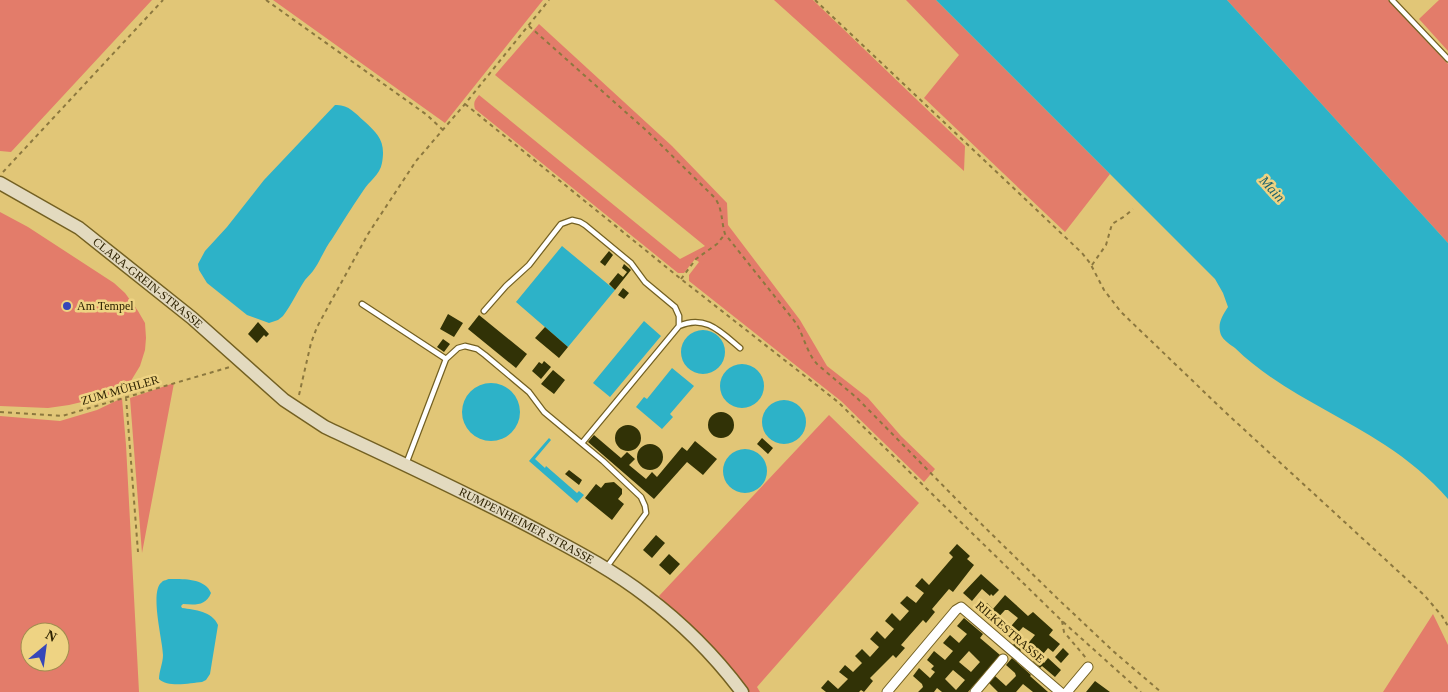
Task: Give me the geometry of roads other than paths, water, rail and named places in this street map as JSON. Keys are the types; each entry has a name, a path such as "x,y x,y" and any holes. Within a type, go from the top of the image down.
{"street":[{"name":"CLARA-GREIN-STRASSE","path":"0,183 79,228 192,318 284,400"},
{"name":"RUMPENHEIMER STRASSE","path":"284,400 325,427 498,509 588,558 645,595 677,621 710,654 742,692"},
{"name":"RILKESTRASSE","path":"887,692 956,610 961,608 1060,692"},
{"name":"RILKESTRASSE","path":"975,692 1003,659"},
{"path":"1067,692 1088,667"}],"lane":[{"path":"1392,0 1448,59"},
{"path":"484,311 528,265 561,224 576,221 585,225 631,263 645,282 675,307 679,316 679,326"},
{"path":"362,304 446,359"},
{"path":"582,444 679,326 688,322 704,322 740,348"},
{"path":"406,465 446,359 458,348 465,346 477,349 529,392 540,408 641,497 646,513 641,523 605,569"}],"water":[{"name":"Main","path":"936,0 1227,0 1448,243 1448,499 1426,477 1394,451 1288,388 1225,341 1221,335 1220,324 1228,307 1215,279"},
{"path":"335,105 344,106 351,110 377,134 383,149 381,167 365,187 283,316 269,323 247,315 207,283 199,270 198,264 205,251 227,227 264,180"},
{"path":"562,246 615,290 568,347 516,302"},
{"path":"644,321 661,336 610,397 593,383"},
{"path":"707,330 719,336 724,343 724,361 719,368 712,373 699,374 691,371 684,364 681,348 684,340 691,333"},
{"path":"746,364 758,370 763,377 763,395 758,402 751,407 738,408 730,405 723,398 720,382 723,374 730,367"},
{"path":"672,368 694,386 670,414 673,417 662,429 636,407 644,397 647,399"},
{"path":"491,383 507,388 515,396 520,412 515,428 507,436 491,441 475,436 467,428 462,412 467,396 475,388"},
{"path":"788,400 800,406 805,413 805,431 800,438 793,443 780,444 772,441 765,434 762,418 765,410 772,403"},
{"path":"549,438 551,440 535,459 577,493 579,491 584,495 577,503 529,461"},
{"path":"749,449 761,455 766,462 766,480 761,487 754,492 741,493 733,490 726,483 723,467 726,459 733,452"},
{"path":"169,579 187,579 199,582 204,584 211,593 203,602 183,604 181,606 182,608 207,614 218,625 210,674 202,682 174,684 163,682 159,679 163,655 157,595 158,587 162,582"}],"place":[{"name":"Am Tempel","path":"67,306"}]}
